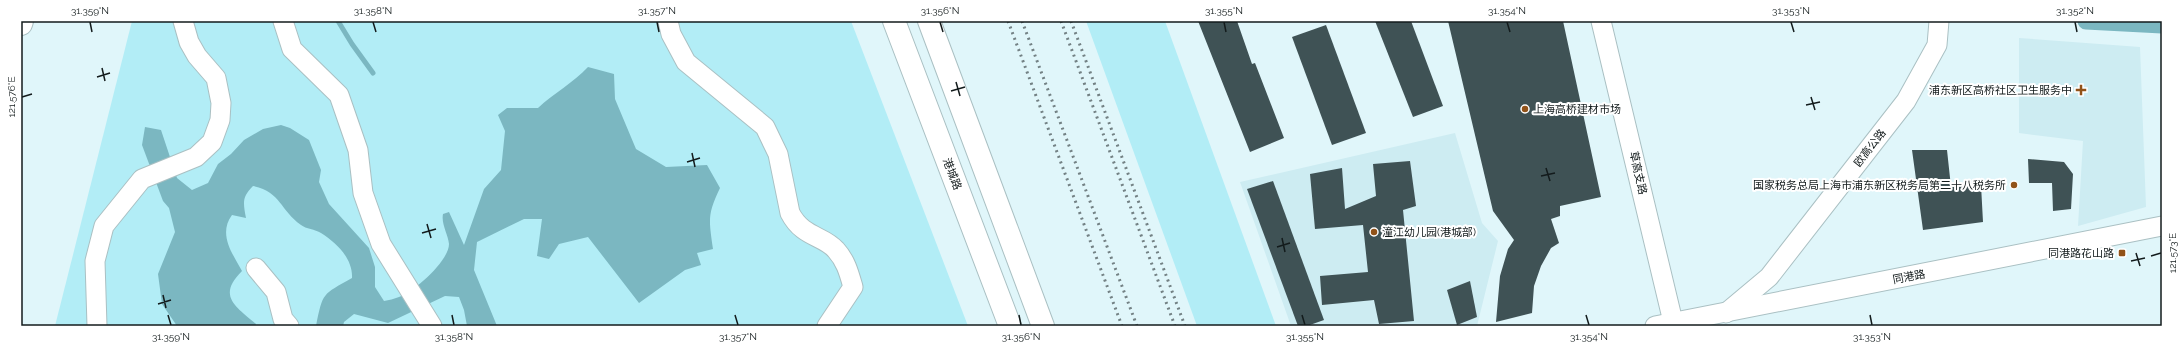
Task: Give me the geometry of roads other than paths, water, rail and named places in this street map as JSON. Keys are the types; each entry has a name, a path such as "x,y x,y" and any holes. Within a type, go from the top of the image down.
{"main road":[{"name":"港城路","path":"894,21 1010,326"},
{"path":"929,21 1043,326"}],"street":[{"path":"97,326 95,261 104,226 142,179 180,161 196,157 212,142 220,120 221,104 216,78 197,56 189,42 184,21"},
{"path":"283,21 292,49 339,95 358,150 363,193 374,227 381,244 431,324"},
{"path":"668,21 671,34 686,62 765,127 778,154 790,213 795,222 806,232 836,249 848,267 853,287 827,326"},
{"name":"草高支路","path":"1601,21 1674,324"},
{"name":"欧高公路","path":"1725,314 1769,277 1906,102 1938,45 1939,21"},
{"name":"同港路","path":"1655,326 1674,324 1725,314 2162,226"},
{"path":"256,268 276,292 283,319 289,326"}],"waterway":[{"path":"338,21 352,44 373,73"},
{"path":"2086,21 2162,25"}],"railway":[{"path":"1008,21 1122,326"},
{"path":"1022,21 1137,326"},
{"path":"1061,21 1175,326"},
{"path":"1071,21 1185,326"}],"place":[{"name":"浦东新区高桥社区卫生服务中","path":"2081,90"},
{"name":"上海高桥建材市场","path":"1525,109"},
{"name":"国家税务总局上海市浦东新区税务局第二十八税务所","path":"2014,185"},
{"name":"潼江幼儿园(港城部)","path":"1374,232"},
{"name":"同港路花山路","path":"2122,253"}]}
